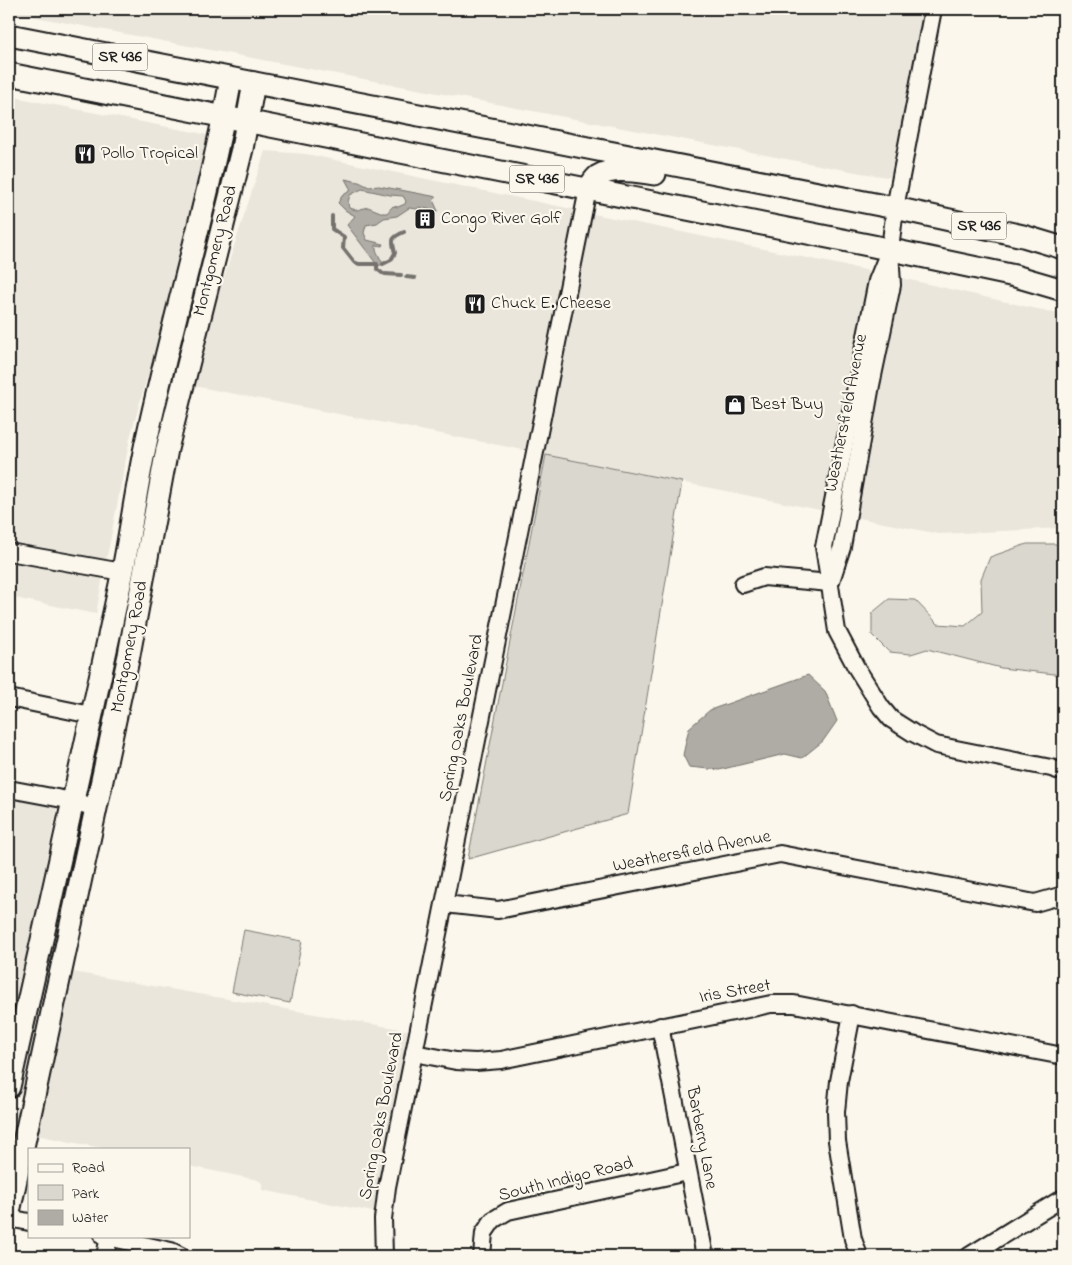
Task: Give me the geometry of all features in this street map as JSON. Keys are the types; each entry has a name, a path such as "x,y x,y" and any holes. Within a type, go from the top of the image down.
{"main road":[{"name":"SR 436","path":"9,35 895,208 1023,236 1063,248"},
{"name":"SR 436","path":"9,74 890,249 1014,276 1063,290"},
{"name":"Montgomery Road","path":"9,1087 122,572 146,441 175,316 219,146 231,79"},
{"name":"Montgomery Road","path":"9,1212 129,655 167,449 242,149 254,83"},
{"path":"588,189 596,177 604,173 623,171 668,176 688,168"},
{"path":"122,572 131,588 133,604 127,629 129,655"},
{"path":"22,1026 44,1048"}],"street":[{"name":"Weathersfield Avenue","path":"933,9 895,208 890,249 892,284 842,547 830,583 837,631 856,667 881,707 891,719 913,733 936,745 1052,768 1063,772"},
{"name":"Spring Oaks Boulevard","path":"384,1256 383,1219 387,1187 588,189"},
{"path":"9,552 122,572"},
{"path":"743,584 764,577 830,583"},
{"path":"9,698 91,715"},
{"path":"9,789 73,801 96,808"},
{"name":"Weathersfield Avenue","path":"445,904 498,910 780,854 1035,903 1063,895"},
{"name":"Iris Street","path":"414,1053 456,1061 502,1060 771,1004 794,1004 1063,1056"},
{"path":"852,1014 839,1081 836,1112 837,1141 853,1239 858,1256"},
{"name":"Barberry Lane","path":"660,1026 687,1172 705,1256"},
{"name":"South Indigo Road","path":"482,1256 484,1233 493,1220 508,1211 687,1172"},
{"path":"969,1256 1063,1198"},
{"path":"9,1218 28,1222"},
{"path":"105,1256 106,1238"},
{"path":"111,1238 171,1251 181,1256"}],"shaded area":[{"path":"9,9 927,9 894,178 9,12"},
{"path":"9,96 214,136 154,378 147,377 130,438 106,562 9,545"},
{"path":"265,151 306,154 577,210 529,451 189,385"},
{"path":"589,213 875,272 825,511 541,454"},
{"path":"897,277 1063,315 1063,528 939,534 854,517"},
{"path":"9,559 103,576 96,614 9,597"},
{"path":"9,796 58,805 25,961 31,963 9,1060"},
{"path":"67,971 412,1031 378,1213 262,1190 262,1183 258,1180 190,1166 190,1148 101,1148 41,1136 36,1139"}],"green space":[{"path":"546,455 682,482 628,814 468,859"},
{"path":"1027,544 1063,544 1063,675 1001,668 927,649 911,654 889,652 872,635 872,613 889,599 915,600 938,624 965,626 982,612 981,579 990,557"},
{"path":"244,930 302,941 290,1003 232,992"}],"water":[{"path":"345,179 359,182 369,187 379,186 437,197 433,200 438,211 419,207 417,209 409,208 397,216 384,218 377,223 366,225 364,233 367,240 383,244 382,246 376,245 376,250 383,264 378,266 347,225 355,216 338,203 342,196 351,190","holes":["362,189 403,196 406,201 405,204 398,207 393,206 387,213 368,207 357,210 349,208 350,195"]},
{"path":"808,675 825,691 837,721 823,741 802,758 785,754 719,770 689,767 683,755 689,728 710,710"}],"waterway":[{"path":"332,216 332,229 344,237 343,248 354,262 359,264 377,264 377,269 382,273"},
{"path":"383,264 391,260 395,253 394,238 404,232"},
{"path":"385,274 401,275"},
{"path":"406,277 415,278"}],"place":[{"name":"Pollo Tropical","path":"85,154"},
{"name":"Congo River Golf","path":"425,219"},
{"name":"Chuck E. Cheese","path":"475,304"},
{"name":"Best Buy","path":"735,405"}]}
